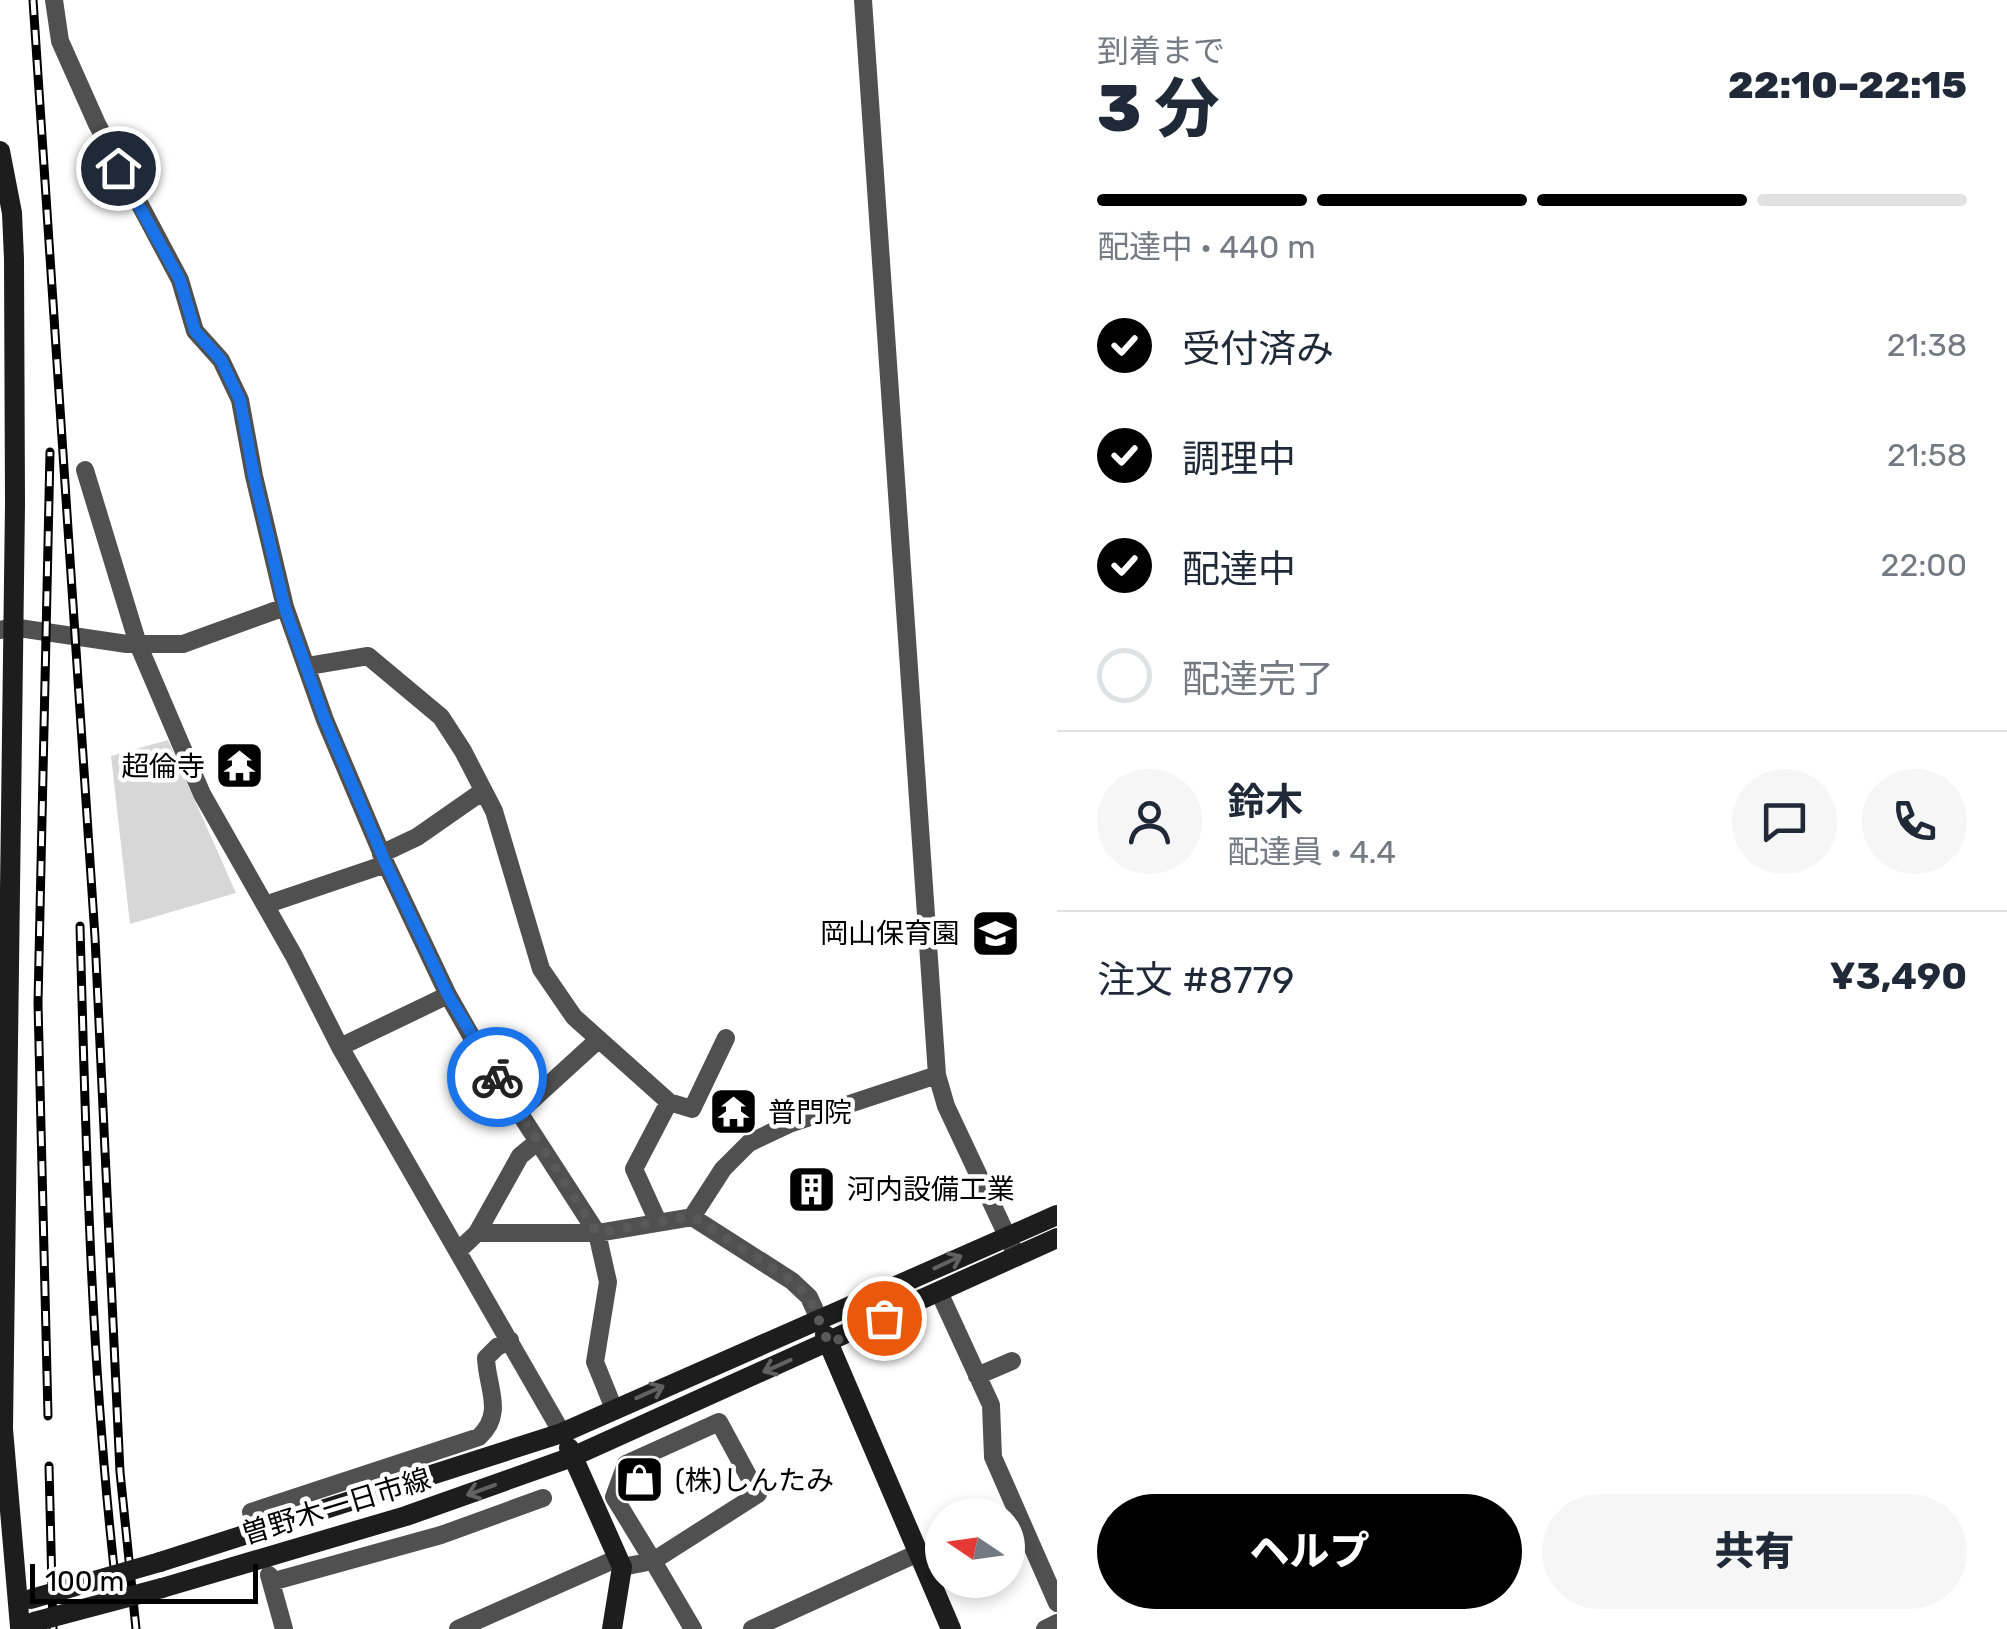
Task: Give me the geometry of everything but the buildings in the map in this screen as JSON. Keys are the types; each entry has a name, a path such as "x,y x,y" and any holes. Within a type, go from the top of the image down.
{"main road":[{"name":"曽野木一日市線","path":"0,151 12,213 7,260 3,1429 21,1626 406,1516 572,1457 1057,1238"},
{"name":"曽野木一日市線","path":"16,1604 160,1562 562,1432 1057,1215"},
{"path":"819,1319 951,1629"},
{"path":"562,1432 620,1562 612,1629"}],"street":[{"path":"54,0 60,41 96,124 180,280 195,331 221,360 240,400 285,608 325,720 384,859 448,995 597,1233 608,1282 595,1362 614,1409"},
{"path":"864,0 936,1075 946,1106 1017,1256"},
{"path":"85,470 138,644 202,794 340,1046 562,1432"},
{"path":"6,628 138,644 183,644 285,608"},
{"path":"308,666 368,656 441,717 494,811 541,969 574,1017 599,1040 669,1102 692,1109 726,1038"},
{"path":"265,905 384,859 483,791"},
{"path":"340,1046 448,995"},
{"path":"519,1112 599,1040"},
{"path":"692,1216 723,1169 748,1143 789,1124 936,1075"},
{"path":"658,1222 634,1169 669,1102"},
{"path":"458,1251 477,1233 520,1156 537,1142"},
{"path":"477,1233 597,1233 692,1216 792,1281 809,1297 819,1319"},
{"path":"939,1292 991,1405 993,1457 1057,1603"},
{"path":"254,1518 251,1512 479,1436 487,1430 495,1412 486,1358 510,1340"},
{"path":"978,1376 1012,1361"},
{"path":"458,1629 620,1562 653,1562 758,1494 719,1422 626,1464 614,1498 653,1562 693,1629"},
{"path":"284,1629 270,1578 442,1535 543,1498"},
{"path":"752,1629 918,1553"},
{"path":"1045,1629 1057,1624"}],"shaded area":[{"path":"168,740 236,893 130,924 111,756"}],"railway":[{"path":"33,0 95,937 120,1472 136,1629"},
{"path":"48,1416 38,1003 50,452"},
{"path":"80,926 95,1344 117,1594"},
{"path":"49,1466 53,1629"}],"way so far":[{"path":"497,1077 597,1233 692,1216 792,1281 809,1297 829,1344 884,1318"}],"place":[{"name":"超倫寺","path":"240,766"},
{"name":"岡山保育園","path":"995,933"},
{"name":"普門院","path":"733,1112"},
{"name":"河内設備工業","path":"812,1189"},
{"name":"(株)しんたみ","path":"640,1480"}],"route":[{"path":"118,168 180,280 195,331 221,360 240,400 285,608 325,720 386,864 448,995 497,1077"}]}
